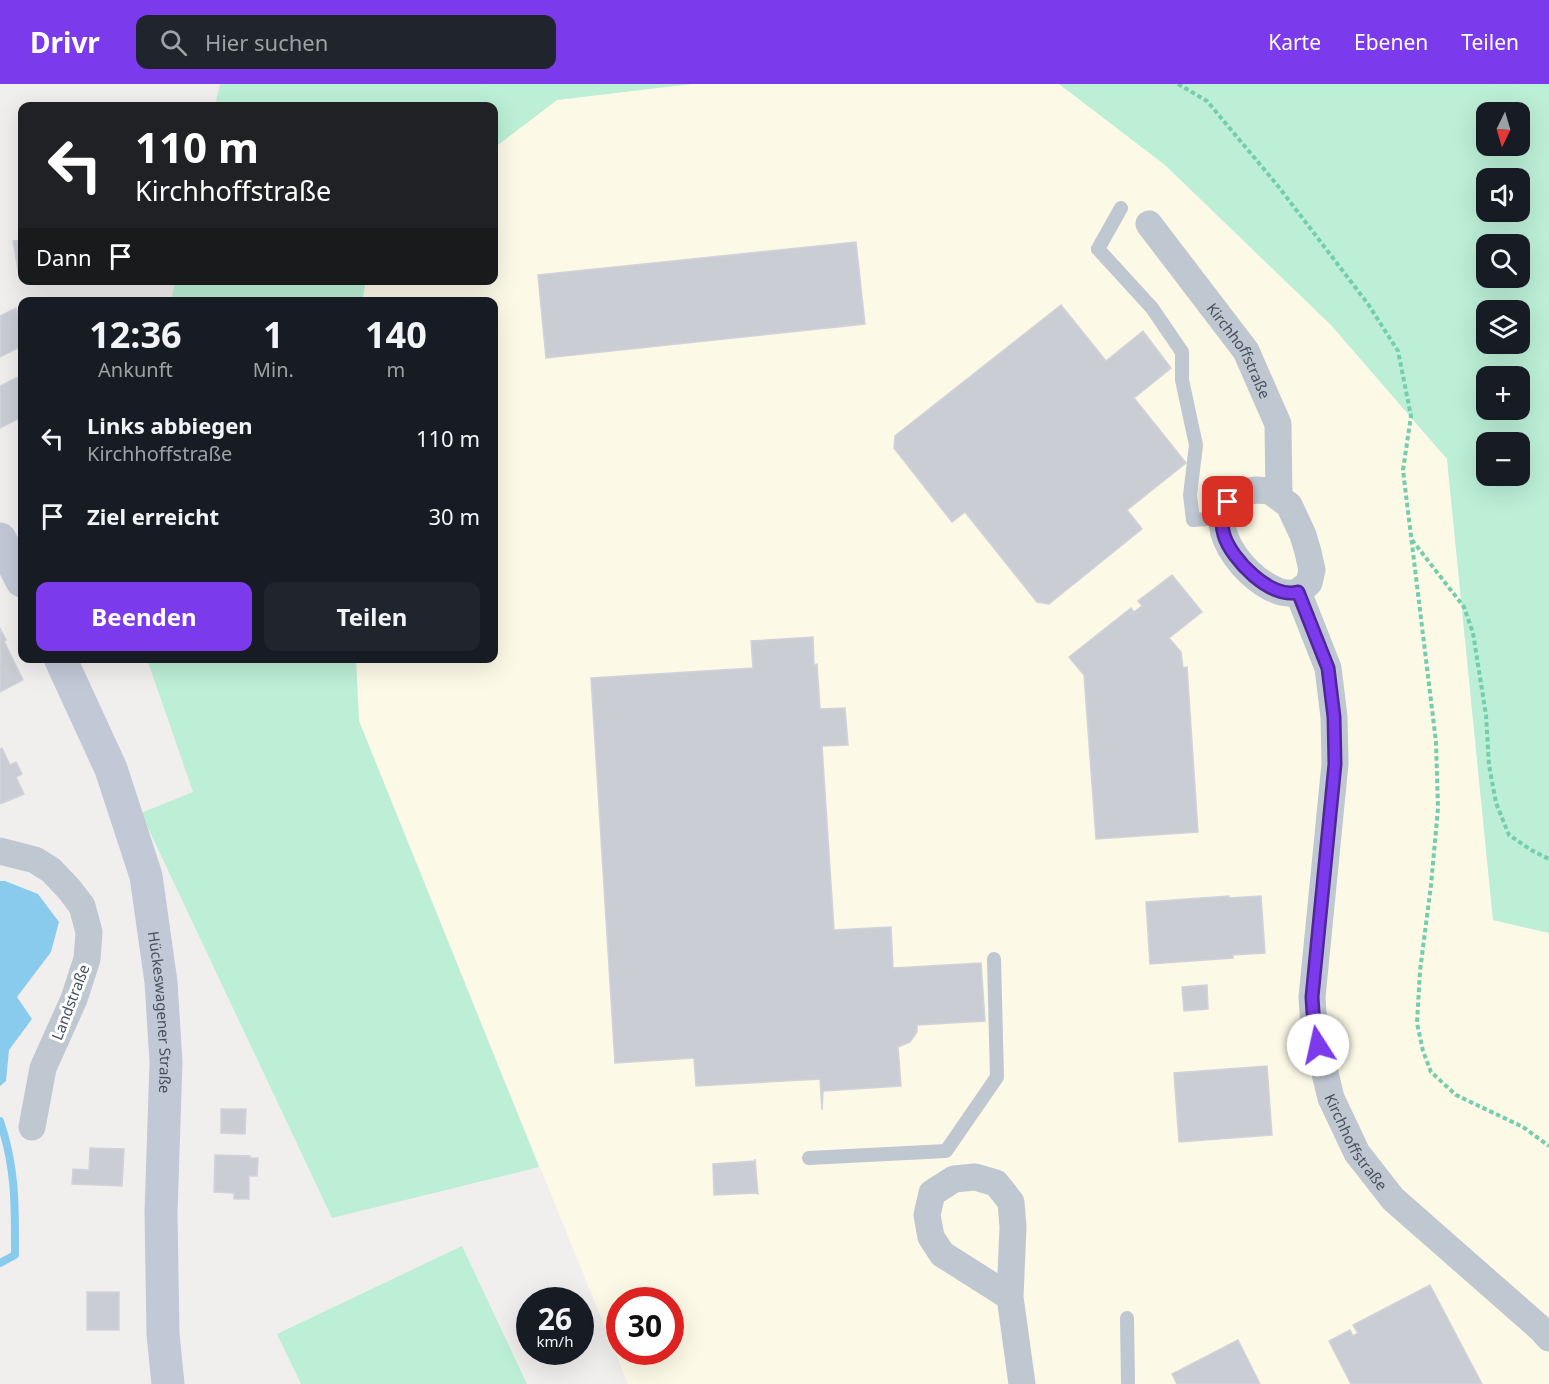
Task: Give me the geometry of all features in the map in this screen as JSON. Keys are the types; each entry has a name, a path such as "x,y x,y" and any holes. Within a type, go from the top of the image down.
{"street":[{"name":"Kirchhoffstraße","path":"1149,224 1246,351 1278,424 1279,497"},
{"path":"1245,491 1270,491 1279,497 1289,505 1303,535 1312,570 1309,583 1298,592 1281,592 1267,586 1245,568 1228,545 1221,518 1228,502 1245,491"},
{"path":"0,539 18,573"},
{"name":"Kirchhoffstraße","path":"1298,592 1328,668 1334,717 1335,764 1312,997 1314,1028 1331,1098 1357,1153 1393,1199 1549,1338"},
{"name":"Hückeswagener Straße","path":"62,663 111,769 146,876 161,982 166,1062 161,1214 163,1334 168,1384"},
{"name":"Landstraße","path":"0,851 34,860 51,870 82,906 89,932 87,959 74,999 42,1068 32,1127"},
{"path":"1011,1296 942,1254 931,1238 927,1215 932,1193 954,1179 975,1177 996,1183 1011,1202 1013,1227 1011,1296 1022,1384"}],"lane":[{"path":"1121,208 1098,249 1152,308 1182,352 1182,380 1196,445 1190,495 1193,520 1221,518"},
{"path":"946,1151 997,1077 994,959"},
{"path":"808,1158 946,1151"},
{"path":"946,1151 954,1179"},
{"path":"1127,1318 1128,1384"}],"path":[{"path":"1178,84 1208,101 1278,186 1368,304 1398,351 1411,416 1403,470 1436,742 1438,808 1420,971 1417,1023 1423,1052 1431,1072 1456,1095 1523,1127 1549,1146"},
{"path":"1412,539 1464,607 1470,624 1484,703 1489,765 1496,802 1509,835 1549,860"}],"shaded area":[{"path":"691,84 1059,84 1165,165 1331,325 1447,459 1493,920 1549,933 1549,1384 628,1384 620,1365 684,1365 684,1287 606,1287 606,1330 594,1300 594,1287 589,1287 359,721 356,663 498,663 498,297 363,297 365,285 498,285 498,145 557,100"}],"green space":[{"path":"220,84 691,84 557,100 498,145 498,102 216,102"},
{"path":"1059,84 1549,84 1549,933 1493,920 1447,459 1331,325 1165,165"},
{"path":"174,285 365,285 363,297 172,297"},
{"path":"148,663 356,663 359,721 539,1167 332,1218 141,813 193,792"},
{"path":"462,1246 516,1365 527,1384 301,1384 277,1334"}],"water":[{"path":"0,881 38,894 59,922 51,952 17,997 32,1019 9,1050 6,1081 0,1086"}],"building":[{"path":"18,240 18,269 13,241"},
{"path":"856,242 865,324 546,358 538,275"},
{"path":"1061,305 1106,361 1143,331 1171,368 1134,398 1186,463 1127,510 1142,529 1049,604 1037,602 965,512 952,522 894,448 895,436"},
{"path":"16,308 18,313 18,348 0,357 0,316"},
{"path":"18,377 18,419 0,428 0,386"},
{"path":"1172,575 1202,612 1169,638 1181,652 1183,668 1187,667 1198,832 1096,839 1084,675 1069,657 1131,608 1134,612 1142,606 1138,601"},
{"path":"0,628 23,680 0,692"},
{"path":"813,637 820,709 845,708 848,745 822,746 834,930 891,927 893,968 981,963 985,1021 917,1025 917,1032 910,1042 898,1047 901,1086 823,1091 822,1110 820,1079 696,1086 694,1058 615,1063 591,678 753,668 751,641"},
{"path":"2,748 10,765 16,762 22,774 16,777 24,794 0,804 0,749"},
{"path":"1229,896 1229,898 1261,896 1265,953 1233,955 1233,958 1150,964 1146,902"},
{"path":"1207,985 1208,1009 1184,1011 1182,987"},
{"path":"1267,1066 1272,1135 1179,1142 1174,1073"},
{"path":"221,1109 246,1109 245,1134 221,1133"},
{"path":"90,1148 124,1149 122,1186 72,1184 73,1169 89,1170"},
{"path":"215,1155 258,1158 257,1176 249,1176 249,1199 234,1199 234,1193 214,1192"},
{"path":"755,1159 758,1194 714,1195 713,1164 755,1161"},
{"path":"1430,1285 1482,1384 1351,1384 1329,1341 1350,1330 1353,1336 1358,1333 1353,1325"},
{"path":"87,1292 119,1292 119,1330 87,1330"},
{"path":"1238,1340 1260,1384 1177,1384 1172,1374"}],"waterway":[{"path":"0,1121 12,1171 15,1237 15,1255 0,1263"}],"route":[{"path":"1228,502 1221,518 1228,545 1245,568 1267,586 1281,592 1298,592 1328,668 1334,717 1335,764 1312,997 1314,1028 1318,1045"}]}
